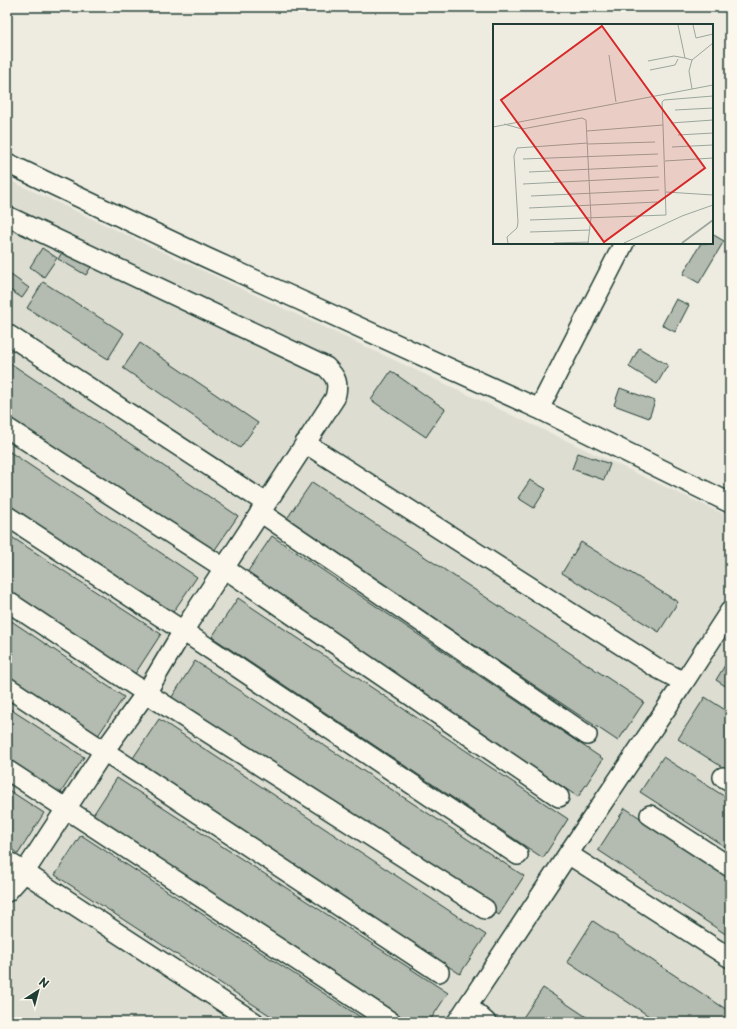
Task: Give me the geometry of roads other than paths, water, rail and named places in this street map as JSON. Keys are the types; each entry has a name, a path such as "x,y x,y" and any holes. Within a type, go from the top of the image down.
{"street":[{"path":"7,163 205,257 539,409 730,504"},
{"path":"7,216 326,367 335,375 338,388 335,398 183,631 146,693 104,751 24,873 7,892"},
{"path":"539,409 623,244"},
{"path":"7,334 263,508 587,735"},
{"path":"7,428 224,568 560,797"},
{"path":"305,444 657,668 684,682"},
{"path":"7,516 183,631 518,855"},
{"path":"7,602 146,693 485,909"},
{"path":"457,1022 730,611"},
{"path":"7,687 439,972"},
{"path":"7,770 391,1022"},
{"path":"650,815 730,867"},
{"path":"568,854 730,958"},
{"path":"7,861 254,1022"},
{"path":"468,1006 486,1022"}]}
